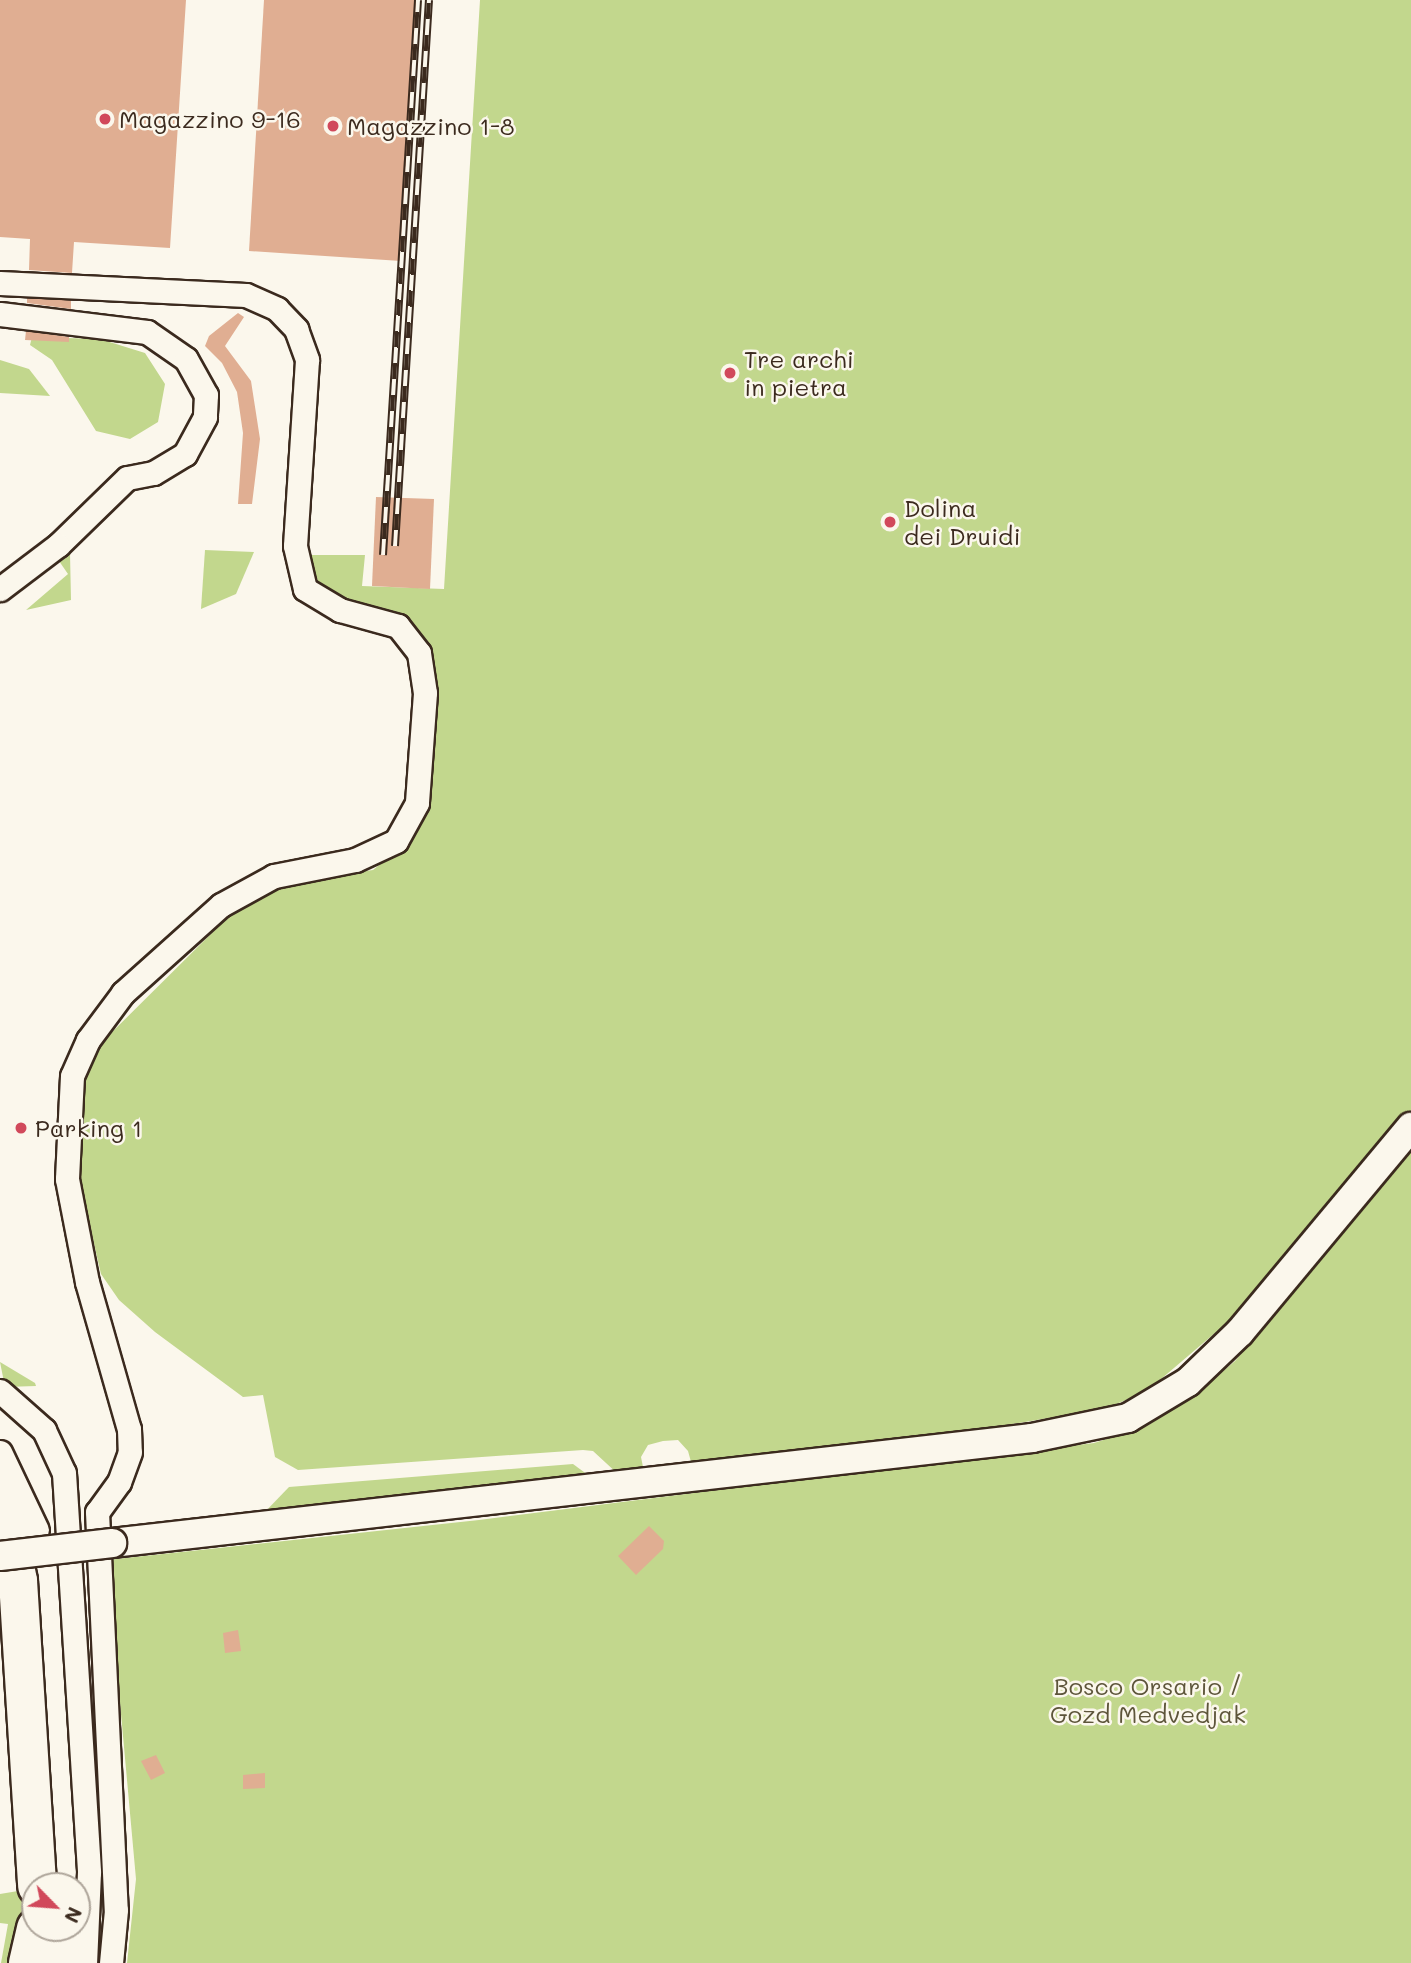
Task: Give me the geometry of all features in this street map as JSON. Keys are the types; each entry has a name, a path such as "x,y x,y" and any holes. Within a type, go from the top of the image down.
{"highway":[{"path":"0,1493 18,1581 36,1872"},
{"path":"37,1530 61,1872"},
{"path":"29,1963 33,1942"},
{"path":"58,1963 60,1942"}],"street":[{"path":"0,283 246,295 277,309 296,329 307,360 295,546 305,589 340,610 397,626 419,653 425,693 417,803 396,841 355,860 274,876 221,905 123,993 88,1040 72,1076 67,1179 86,1282 129,1429 130,1452 119,1482 97,1512 116,1898 111,1963"},
{"path":"0,314 148,332 186,359 206,396 205,418 185,454 153,473 127,478 58,545 0,589"},
{"path":"0,1556 1032,1438 1128,1418 1188,1382 1240,1332 1411,1127"},
{"path":"0,1391 44,1430 64,1474 89,1872 85,1963"},
{"path":"0,1452 37,1530"}],"green space":[{"path":"480,0 1411,0 1411,1110 1229,1321 1147,1391 1107,1408 812,1458 693,1469 688,1451 678,1440 648,1445 641,1457 644,1472 619,1475 593,1451 583,1450 298,1470 275,1457 263,1395 243,1397 155,1332 119,1300 101,1274 77,1170 80,1086 92,1052 240,905 294,881 373,870 395,852 431,682 399,616 341,599 319,584 308,555 365,555 362,586 444,589"},
{"path":"32,337 100,339 145,353 165,384 158,422 130,439 96,431 52,360 30,345"},
{"path":"0,360 29,369 50,396 0,393"},
{"path":"205,550 254,552 236,594 201,609"},
{"path":"70,553 71,600 26,610 68,574 59,561"},
{"name":"Bosco Orsario / Gozd Medvedjak","path":"1411,1151 1411,1963 127,1963 136,1879 107,1560 479,1520 1094,1443 1147,1426 1195,1395 1235,1361"},
{"path":"0,1362 35,1383 36,1386 5,1387"},
{"path":"573,1464 588,1475 262,1515 289,1487"},
{"path":"21,1890 19,1948 13,1963 1,1963 8,1924 0,1923 0,1894"}],"building":[{"name":"Magazzino 9-16","path":"0,0 186,0 170,248 74,242 72,273 29,270 30,239 0,237"},
{"name":"Magazzino 1-8","path":"264,0 417,0 401,261 249,251"},
{"path":"27,298 71,300 71,309 27,303"},
{"path":"238,313 244,317 225,346 251,381 260,439 252,504 238,504 243,433 237,392 222,363 205,346 209,336"},
{"path":"26,331 69,337 69,342 25,340"},
{"path":"376,497 434,499 430,589 372,586"},
{"path":"649,1526 664,1541 663,1549 636,1575 618,1556"},
{"path":"238,1630 241,1651 225,1653 223,1633"},
{"path":"156,1755 165,1773 151,1780 141,1761"},
{"path":"265,1773 265,1788 243,1789 243,1775"}],"railway":[{"path":"383,555 418,0"},
{"path":"395,546 429,0"}],"place":[{"name":"Magazzino 9-16","path":"105,119"},
{"name":"Magazzino 1-8","path":"333,126"},
{"name":"Tre archi in pietra","path":"730,373"},
{"name":"Dolina dei Druidi","path":"890,522"},
{"name":"Parking 1","path":"21,1128"}]}
